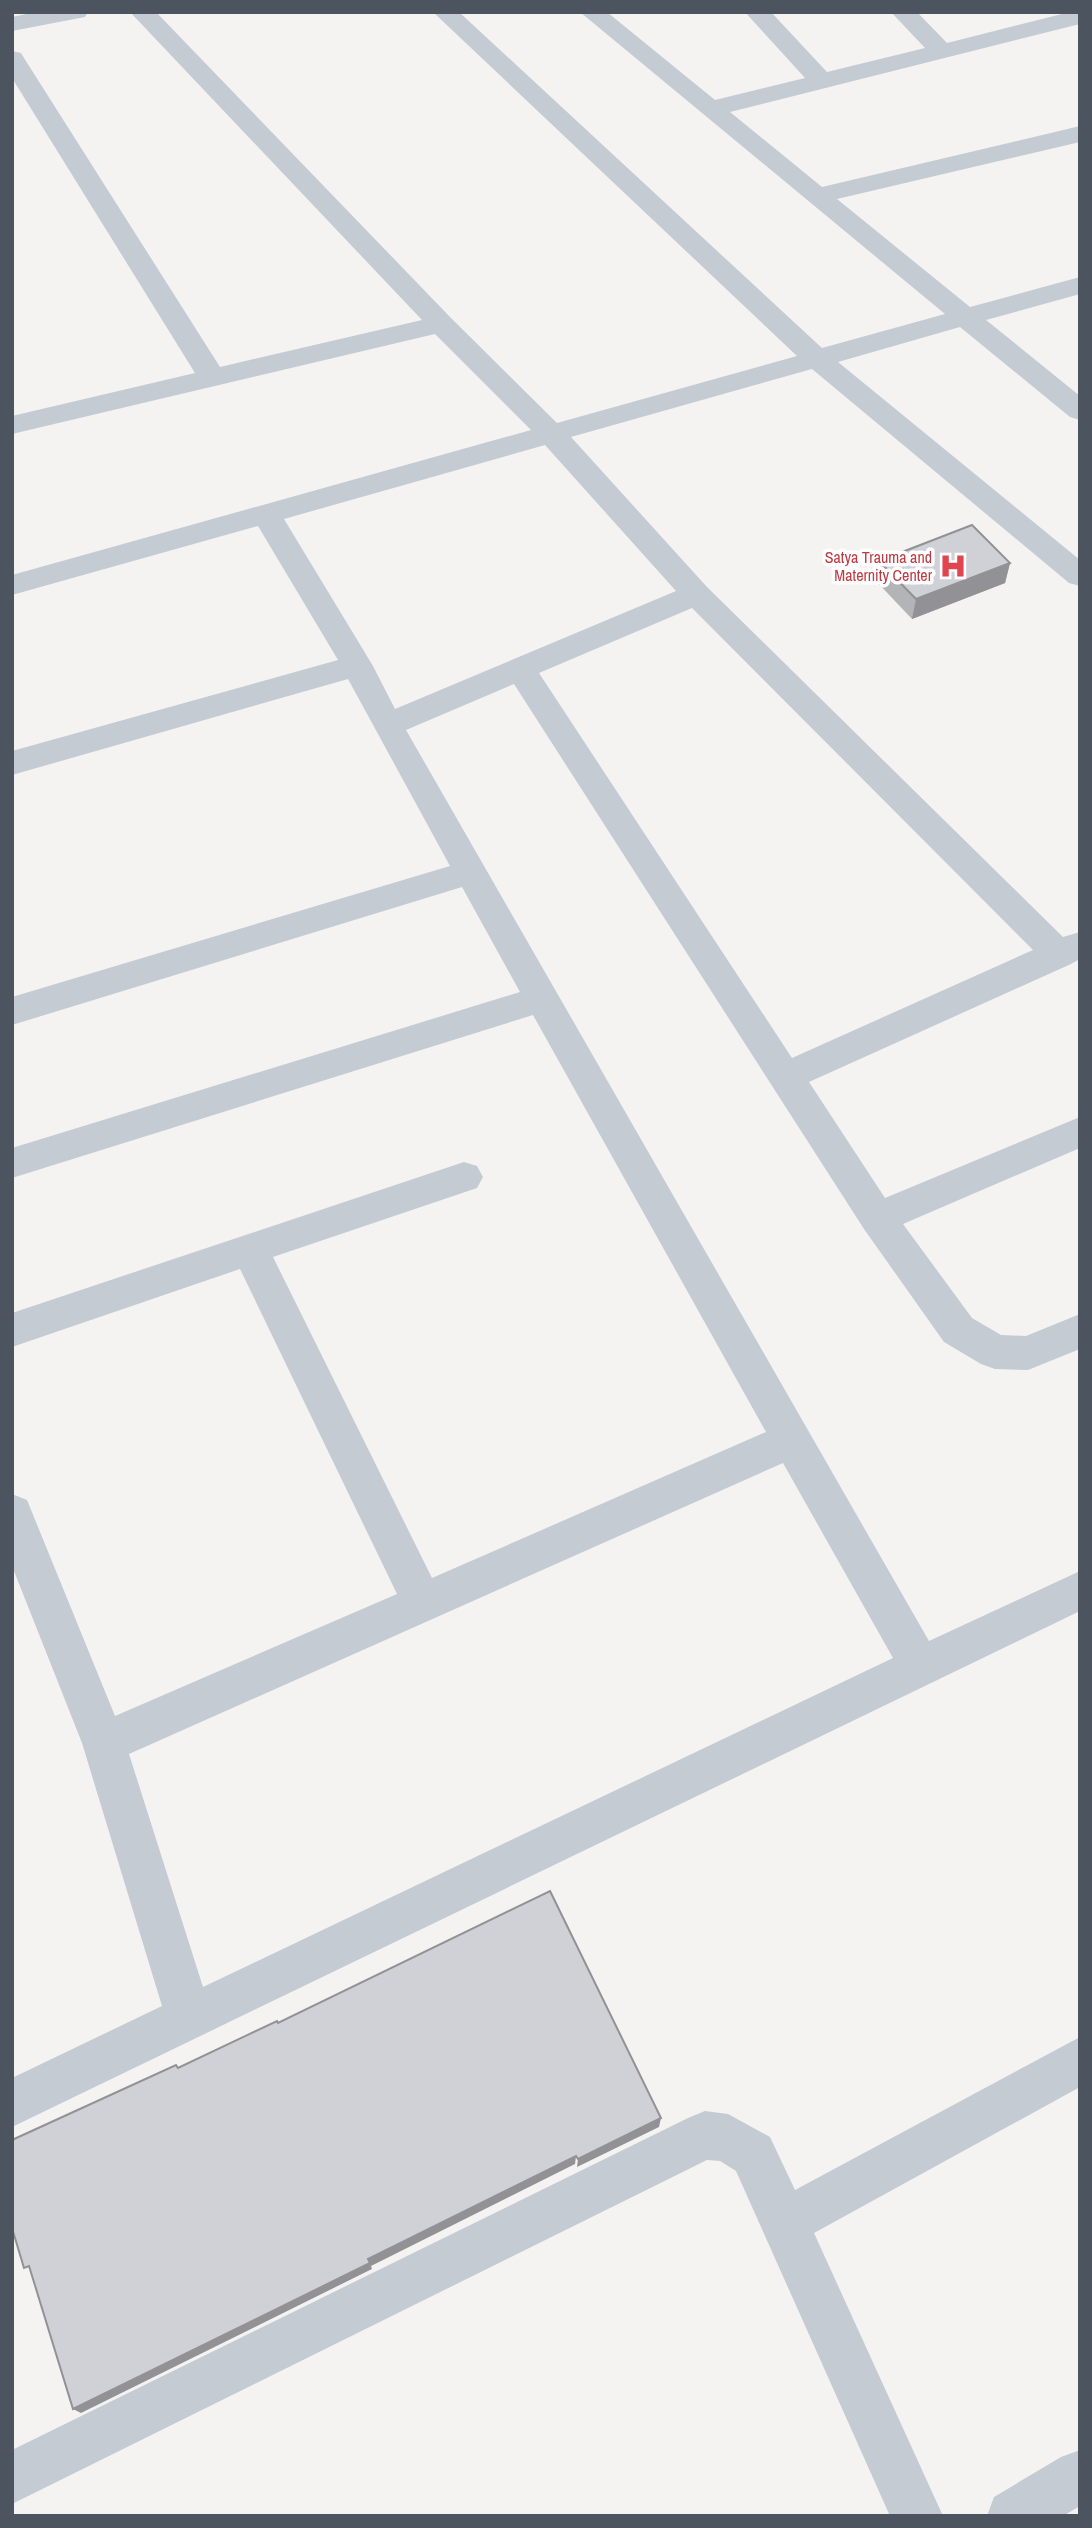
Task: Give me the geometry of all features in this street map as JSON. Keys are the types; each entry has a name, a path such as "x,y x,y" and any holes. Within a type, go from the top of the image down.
{"street":[{"path":"12,24 76,12"},
{"path":"142,12 441,324 551,433 696,594 1069,950 785,1077"},
{"path":"445,12 816,358 1080,576"},
{"path":"592,12 1080,411"},
{"path":"757,12 821,81"},
{"path":"903,12 942,52"},
{"path":"710,109 942,52 1079,14"},
{"path":"12,58 213,379"},
{"path":"817,196 1080,134"},
{"path":"12,586 1080,285"},
{"path":"12,425 441,324"},
{"path":"266,514 357,666 387,725 920,1666"},
{"path":"387,725 696,594"},
{"path":"12,763 357,666"},
{"path":"520,668 877,1218 958,1330 995,1352 1028,1353 1080,1331"},
{"path":"12,1011 471,872"},
{"path":"12,1163 542,999"},
{"path":"877,1218 1080,1132"},
{"path":"12,1330 464,1177"},
{"path":"250,1249 423,1603"},
{"path":"104,1743 792,1440"},
{"path":"12,1513 104,1743 189,2017"},
{"path":"12,2103 1080,1590"},
{"path":"785,2222 1080,2061"},
{"path":"12,2478 705,2135 728,2137 753,2154 917,2516"}],"building":[{"path":"972,525 1010,563 916,599 879,561"},
{"path":"550,1891 661,2118 578,2159 576,2156 368,2259 370,2263 73,2409 29,2266 24,2268 12,2228 12,2140 176,2065 178,2068 277,2021 278,2023"}],"place":[{"name":"Satya Trauma and Maternity Center","path":"953,566"}]}
